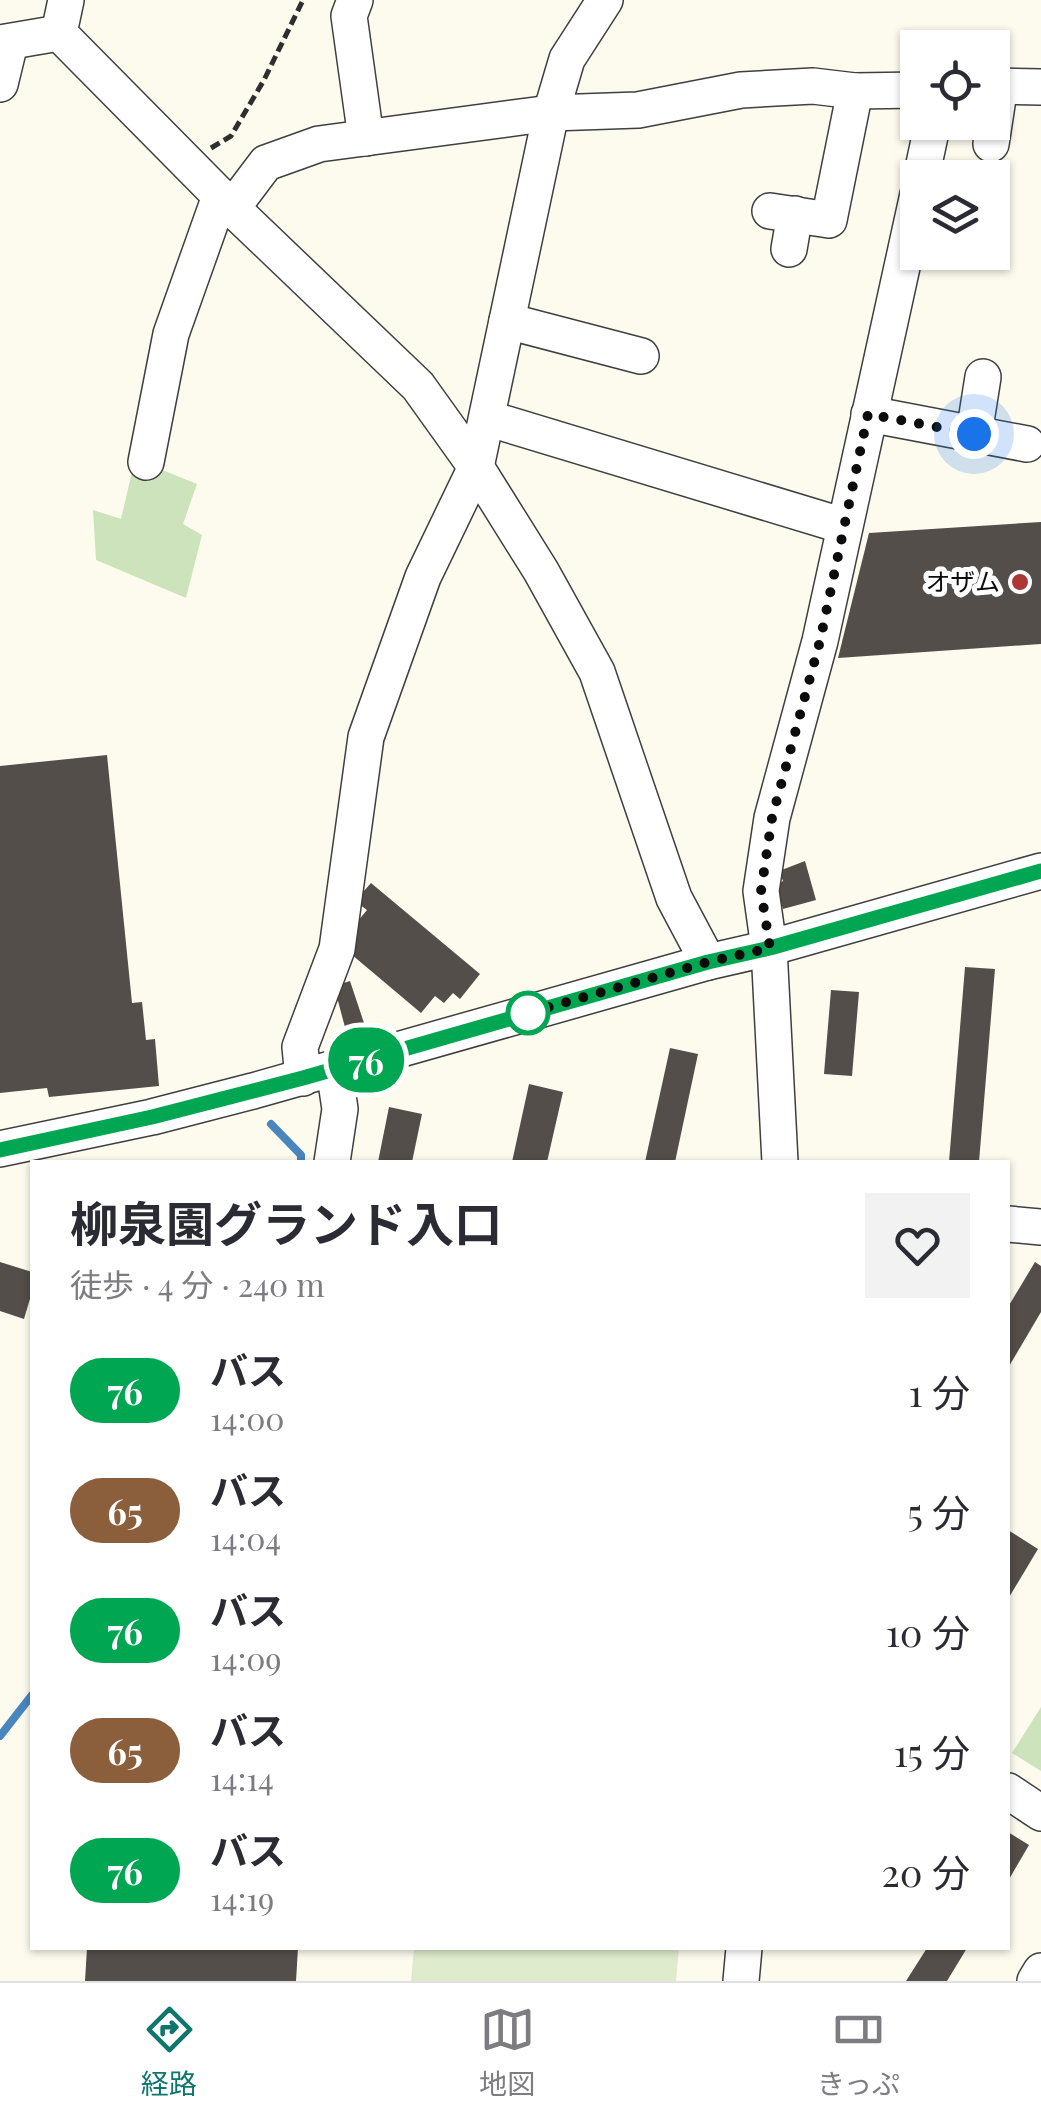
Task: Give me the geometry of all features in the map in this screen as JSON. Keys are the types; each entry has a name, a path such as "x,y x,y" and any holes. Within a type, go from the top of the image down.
{"street":[{"path":"355,0 349,16 366,138"},
{"path":"332,1160 340,1108 300,1048 337,949 366,737 423,577 476,467 551,113 567,59 605,0"},
{"path":"0,84 5,43 62,17 187,164 418,386 476,467 541,570 598,672 674,898 708,962"},
{"path":"146,462 171,334 226,202 266,163 319,144 551,113 638,110 740,90 813,86 900,90"},
{"path":"1010,86 1041,86"},
{"path":"785,224 829,220 855,91"},
{"path":"991,140 991,144"},
{"path":"780,1160 770,948 761,891 772,818 820,641 901,270"},
{"path":"507,321 642,356"},
{"path":"974,434 984,377"},
{"path":"868,414 1027,444"},
{"path":"487,418 844,526"},
{"path":"0,1150 152,1117 319,1073 1041,871"},
{"path":"1010,1224 1041,1227"},
{"path":"1010,1792 1041,1813"},
{"path":"741,1981 744,1950"},
{"path":"1035,1981 1041,1971"}],"path":[{"path":"187,164 231,136 304,0"}],"green space":[{"path":"135,459 197,484 183,524 202,535 186,598 96,560 93,510 121,519"},
{"path":"1041,1707 1041,1771 1012,1753"},
{"path":"414,1950 679,1950 676,1981 411,1981"}],"building":[{"path":"1041,522 1041,644 838,658 869,533"},
{"path":"107,755 132,1003 142,1002 146,1040 155,1039 159,1086 49,1097 47,1088 0,1093 0,766"},
{"path":"805,861 816,900 783,909 776,886 783,881 779,871"},
{"path":"371,883 480,974 460,999 453,993 444,1003 435,996 421,1013 345,949 357,935 352,928 367,910 355,901"},
{"path":"965,967 995,969 979,1160 949,1160"},
{"path":"350,981 365,1026 346,1031 334,986"},
{"path":"831,990 859,992 852,1076 824,1074"},
{"path":"670,1048 698,1054 675,1160 645,1160"},
{"path":"529,1084 563,1092 547,1160 512,1160"},
{"path":"389,1107 422,1114 412,1160 378,1160"},
{"path":"0,1262 30,1271 30,1299 24,1319 0,1311"},
{"path":"1035,1262 1041,1266 1041,1312 1010,1365 1010,1304"},
{"path":"1010,1531 1038,1549 1010,1596"},
{"path":"1010,1833 1029,1845 1010,1878"},
{"path":"87,1950 298,1950 296,1981 85,1981"},
{"path":"926,1950 966,1950 947,1981 906,1981"}],"waterway":[{"path":"271,1124 301,1155 301,1160"},
{"path":"0,1736 30,1698"}],"bus line":[{"name":"76","path":"0,1150 152,1117 303,1078 1041,871"}],"place":[{"name":"オザム","path":"1020,582"}],"route":[{"path":"528,1013 521,1015 770,948 761,891 772,818 820,641 868,414 974,434"}]}
